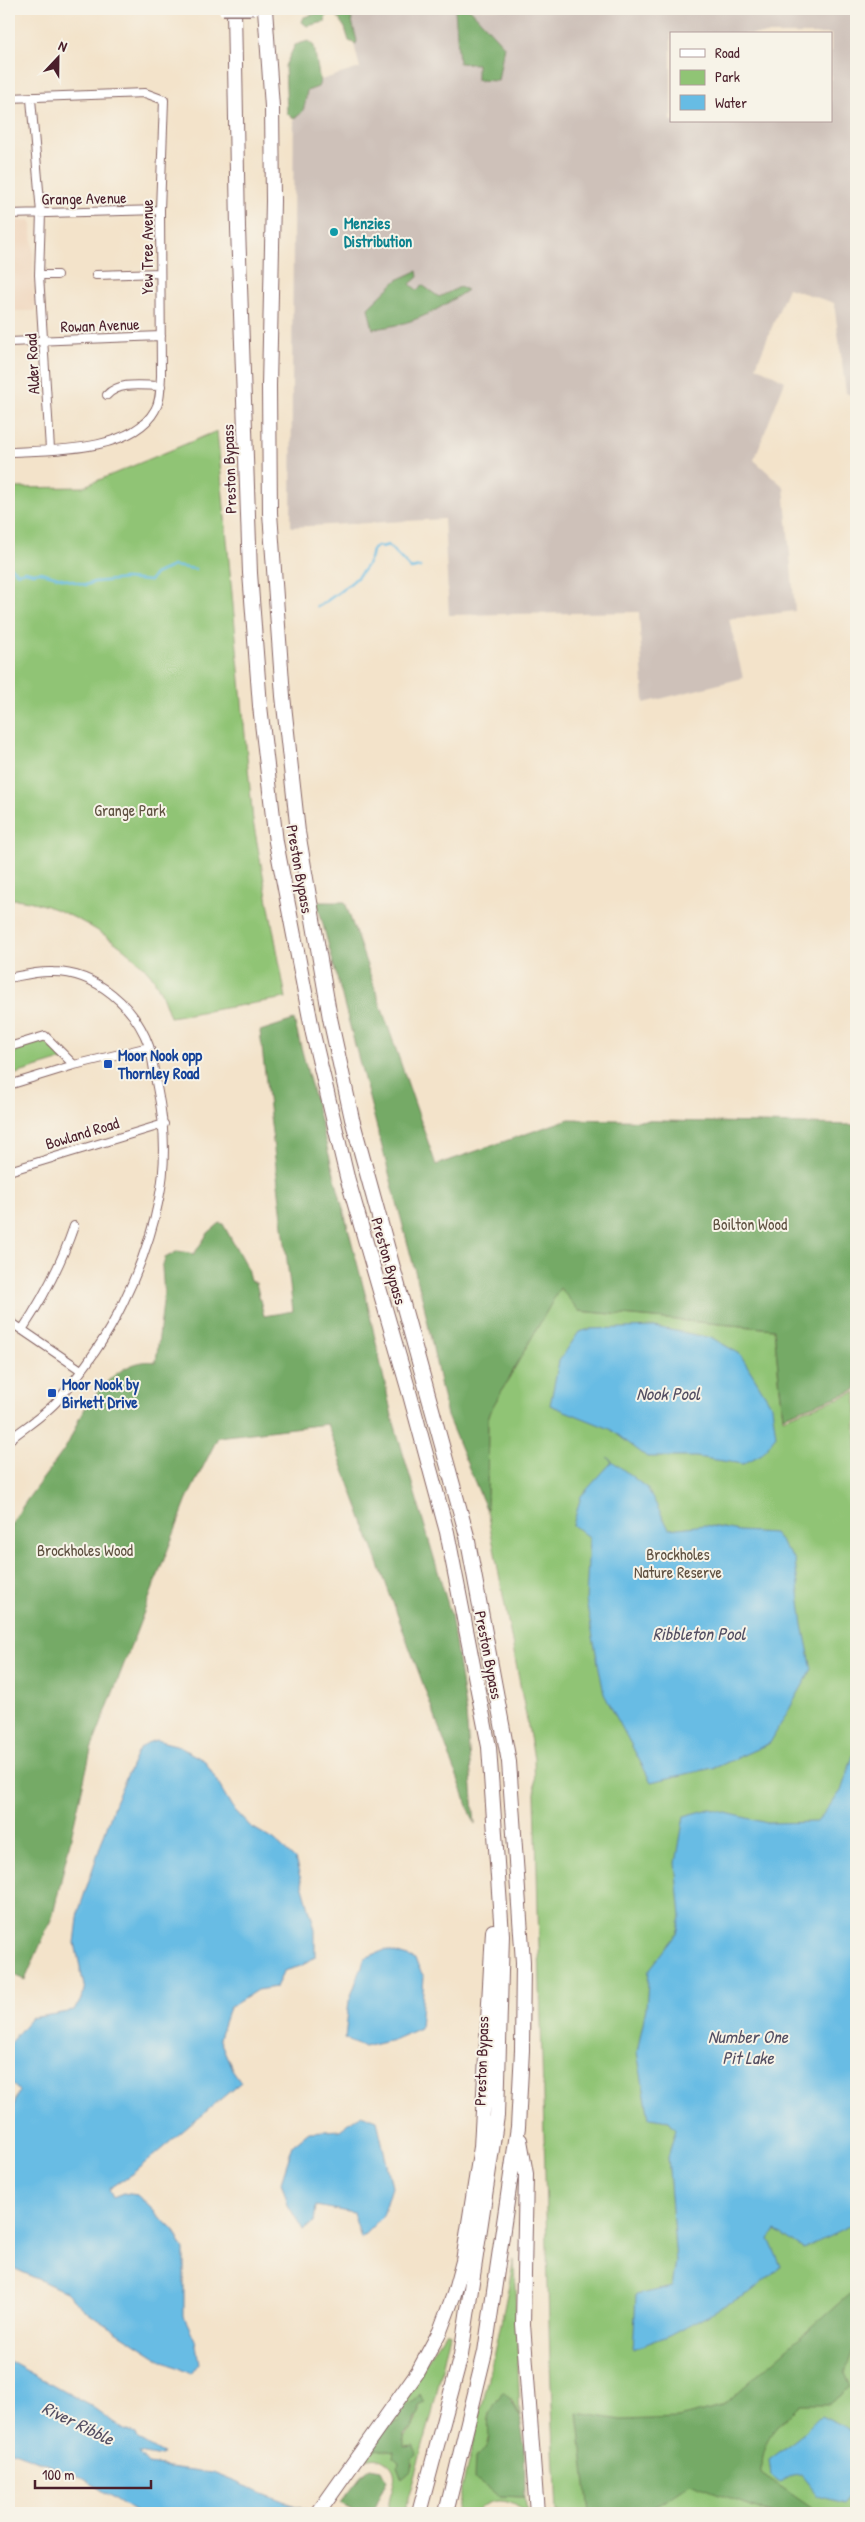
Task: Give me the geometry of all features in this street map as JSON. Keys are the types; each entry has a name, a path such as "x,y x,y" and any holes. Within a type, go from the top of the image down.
{"highway":[{"name":"Preston Bypass","path":"234,9 238,228 250,573 260,706 276,842 312,1034 346,1177 448,1532 489,1747 502,1935 497,2116 461,2355 444,2427 419,2513"},
{"name":"Preston Bypass","path":"265,9 272,108 273,201 269,386 270,514 283,696 298,832 330,1018 350,1110 467,1536 506,1738 523,1962 522,2050 518,2127 485,2352 446,2513"},
{"path":"318,2513 429,2353 448,2313 463,2261 481,2147 498,1870"},
{"path":"518,2127 526,2174 523,2324 537,2513"}],"main road":[{"path":"223,9 254,9"}],"street":[{"name":"Yew Tree Avenue","path":"9,452 88,446 124,437 141,428 155,410 161,386 160,210 164,100 145,93 31,98"},
{"path":"9,98 31,98"},
{"name":"Alder Road","path":"31,98 41,213 39,275 50,449"},
{"name":"Grange Avenue","path":"9,214 160,210"},
{"path":"96,275 160,274"},
{"path":"39,275 57,275"},
{"name":"Rowan Avenue","path":"9,342 161,336"},
{"path":"107,395 112,390 123,386 161,386"},
{"path":"9,978 36,972 56,972 90,980 108,991 131,1013 149,1047 164,1124 159,1199 149,1237 123,1304 102,1341 58,1401 9,1440"},
{"path":"9,1047 45,1036 74,1065"},
{"path":"9,1085 74,1065 149,1047"},
{"name":"Bowland Road","path":"9,1171 164,1124"},
{"path":"22,1330 52,1281 65,1254 74,1226"},
{"path":"9,1321 81,1370"}],"shaded area":[{"path":"345,9 856,9 856,397 846,393 834,303 788,288 756,366 785,381 754,460 784,487 795,611 729,619 743,678 644,703 639,612 449,615 444,519 291,527 294,88 360,68"},
{"path":"30,220 32,224 35,311 9,311 9,221"}],"green space":[{"path":"332,9 349,9 357,41 356,44 349,41 345,28"},
{"path":"455,9 470,9 504,46 498,81 477,80 477,64 459,63"},
{"path":"322,12 326,15 325,22 307,26 302,22 304,17"},
{"path":"308,41 314,46 320,82 318,87 307,91 302,111 297,117 292,118 287,113 285,66 295,45"},
{"path":"417,271 418,277 410,284 417,290 422,285 439,297 460,287 467,290 434,311 412,321 373,329 368,308 397,280"},
{"name":"Grange Park","path":"217,431 253,821 286,998 170,1017 162,995 151,975 139,962 106,936 66,914 46,906 9,899 9,488 82,487"},
{"name":"Boilton Wood","path":"317,902 345,902 436,1165 569,1119 856,1125 856,1390 783,1416 774,1329 579,1311 560,1288 488,1415 487,1511 447,1416 424,1305"},
{"name":"Brockholes Wood","path":"294,1020 366,1297 392,1416 451,1615 466,1714 475,1825 327,1424 218,1437 188,1497 91,1750 53,1915 25,1980 9,1972 9,1530 27,1500 65,1449 81,1415 90,1401 106,1383 124,1369 134,1364 156,1362 164,1294 162,1268 165,1258 178,1251 194,1254 208,1233 220,1223 223,1224 247,1268 250,1280 256,1283 264,1316 293,1311 260,1031"},
{"path":"42,1040 65,1059 9,1076 9,1050"},
{"name":"Brockholes Nature Reserve","path":"560,1287 579,1311 774,1329 783,1418 856,1392 856,2513 557,2513 550,2362 534,1758 487,1511 488,1415"},
{"path":"514,2260 520,2417 512,2398 490,2413 490,2430 485,2451 499,2496 525,2497 527,2513 513,2504 495,2501 484,2505 475,2513 456,2513 494,2357"},
{"path":"856,2288 856,2352 853,2350 845,2373 851,2387 829,2404 800,2404 777,2426 767,2441 761,2461 761,2473 816,2511 827,2513 770,2513 690,2483 645,2513 589,2513 578,2413 622,2420 678,2418 721,2407"},
{"path":"446,2331 450,2333 432,2414 404,2513 393,2512 389,2508 389,2502 395,2477 394,2471 382,2459 371,2458 362,2460 369,2448 395,2452 398,2462 397,2466 402,2478 413,2465 408,2446 404,2447 403,2440 415,2423 420,2394 400,2421 384,2433 383,2431"},
{"path":"503,2391 511,2400 521,2425 525,2497 499,2496 474,2479 475,2458 486,2446 489,2435 489,2418"},
{"path":"420,2394 425,2403 419,2406 419,2414 415,2417 413,2426 404,2434 404,2447 414,2446 416,2455 412,2459 411,2471 402,2479 397,2466 398,2462 393,2458 394,2452 369,2448 383,2431 391,2424 399,2421 399,2415 404,2405 415,2401"},
{"path":"371,2468 382,2470 387,2480 373,2510 360,2513 340,2503 361,2476"}],"water":[{"name":"Nook Pool","path":"655,1327 712,1338 740,1354 772,1406 776,1436 762,1454 743,1464 696,1457 647,1457 610,1429 550,1405 559,1361 579,1332 590,1329"},
{"name":"Ribbleton Pool","path":"607,1457 648,1489 669,1529 705,1525 739,1531 774,1533 795,1561 803,1625 812,1669 770,1743 717,1767 651,1782 604,1694 586,1601 589,1538 573,1525 581,1496 612,1462"},
{"path":"156,1740 176,1745 205,1761 232,1807 250,1826 274,1840 295,1859 315,1929 315,1957 301,1966 284,1971 276,1987 257,1990 229,2008 219,2038 232,2069 241,2082 133,2173 109,2189 113,2197 123,2193 137,2195 173,2229 184,2250 184,2316 195,2340 199,2363 191,2374 163,2361 88,2313 66,2292 9,2266 9,2118 19,2091 9,2080 9,2044 31,2018 74,2011 85,1991 75,1943 79,1910 115,1802 138,1751 147,1743"},
{"name":"Number One Pit Lake","path":"856,1747 856,2217 851,2226 803,2249 776,2230 769,2239 781,2266 752,2291 670,2335 633,2349 636,2295 672,2287 676,2262 668,2157 676,2129 669,2121 649,2118 637,2052 646,2008 649,1970 677,1934 681,1917 676,1863 684,1816 710,1809 767,1823 817,1822 841,1791"},
{"path":"385,1950 414,1959 424,1977 420,2028 393,2040 364,2047 345,2038 349,2001 365,1958"},
{"path":"361,2114 377,2120 392,2187 383,2216 361,2238 353,2213 316,2206 314,2223 303,2230 288,2205 281,2182 293,2145 309,2132 340,2130"},
{"name":"River Ribble","path":"9,2361 91,2406 124,2430 135,2434 136,2438 163,2454 161,2457 138,2453 148,2464 213,2473 313,2513 137,2513 81,2477 9,2450"},
{"path":"821,2415 850,2429 856,2426 856,2487 843,2503 819,2496 801,2474 792,2475 780,2482 771,2475 769,2460 799,2437"}],"waterway":[{"path":"317,606 337,594 353,581 366,567 372,550 378,546 388,545 411,569 420,567"},
{"path":"9,566 18,573 25,571 40,572 86,585 94,582 125,579 150,581 155,574 173,566 195,569"}],"place":[{"name":"Menzies Distribution","path":"334,232"},
{"name":"Moor Nook opp Thornley Road","path":"108,1064"},
{"name":"Moor Nook by Birkett Drive","path":"52,1393"}]}
